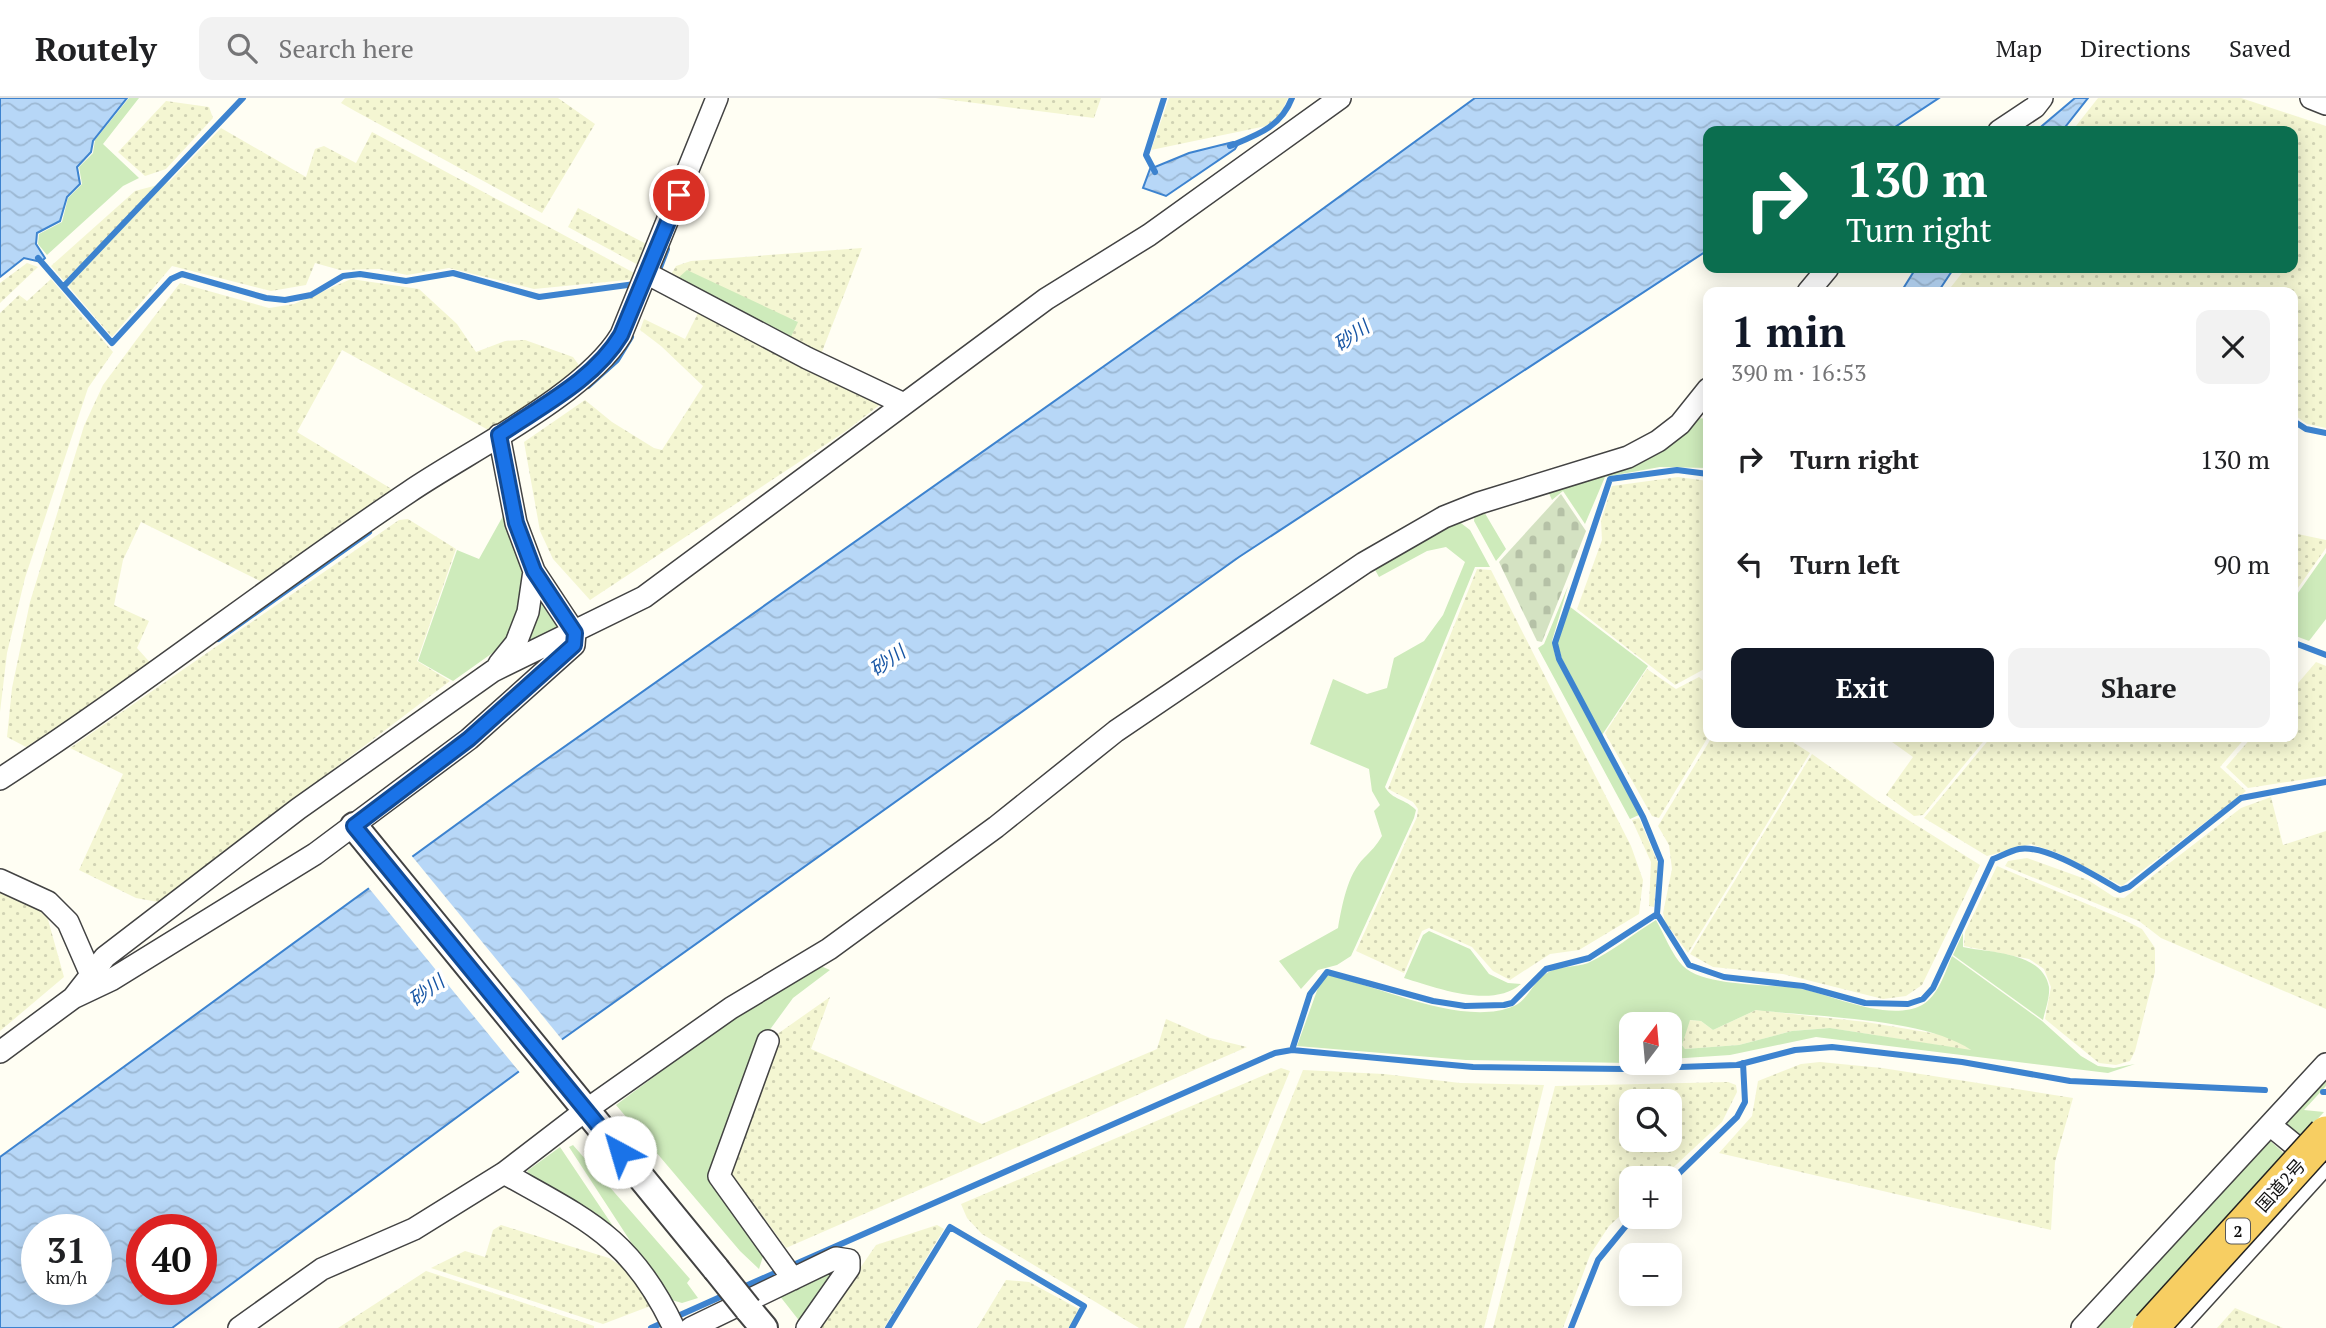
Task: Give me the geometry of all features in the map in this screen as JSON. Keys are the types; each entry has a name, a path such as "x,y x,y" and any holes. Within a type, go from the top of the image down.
{"highway":[{"name":"国道2号","path":"2150,1328 2325,1155"}],"street":[{"path":"0,779 410,491 499,435 590,372 610,353 652,276 716,98"},
{"path":"94,980 105,957 298,809 493,671 644,597 902,403 1046,299 1149,235 1340,98"},
{"path":"2006,126 2035,107 2042,98"},
{"path":"2311,98 2326,104"},
{"path":"1812,287 1824,273"},
{"path":"652,276 807,358 902,403"},
{"path":"239,1328 322,1269 414,1229 504,1173 586,1110 731,1008 829,949 996,827 1116,731 1364,563 1444,517 1479,503 1600,467 1658,441 1680,424 1703,395"},
{"path":"0,1052 94,980 262,887 354,826 469,739 574,645 575,633 534,571 516,523 499,435"},
{"path":"493,671 516,643 528,612 534,571"},
{"path":"354,826 756,1318"},
{"path":"0,880 48,902 68,922 94,980"},
{"path":"768,1041 719,1176 788,1272"},
{"path":"2082,1328 2326,1064"},
{"path":"2176,1328 2325,1155 2270,1125"},
{"path":"504,1173 588,1220 621,1246 643,1271 679,1324 788,1272 836,1258 849,1260 849,1268 807,1328"}],"green space":[{"path":"129,98 139,98 103,144 139,178 123,186 47,255 38,244 39,234 62,222 68,198 82,184 79,167 93,153 95,140"},
{"path":"345,98 558,98 595,124 542,213 341,103"},
{"path":"936,98 1101,98 1094,118"},
{"path":"1169,98 1288,98 1280,115 1266,126 1151,150"},
{"path":"2098,98 2241,98 2326,126 2326,428 2307,424 2298,418 2298,287 1951,287 1962,273 2298,273 2298,126 2076,126"},
{"path":"166,101 209,107 213,118 166,169 145,176 118,152"},
{"path":"221,128 306,177 315,149 324,146 356,163 372,132 638,275 637,279 534,289 449,268 407,275 379,269 340,270 315,263 306,285 271,291 172,266 112,337 51,266 135,191 169,182"},
{"path":"578,208 650,246 640,266 568,227"},
{"path":"862,248 820,357 789,341 797,321 670,276 676,266 691,261"},
{"path":"27,263 38,267 0,303 0,283"},
{"path":"687,270 798,322 789,341 676,280"},
{"path":"51,279 113,352 88,388 25,578 7,653 0,712 0,313 19,295 27,301"},
{"path":"351,279 419,289 457,324 476,352 505,341 525,340 573,357 581,368 492,432 342,350 297,432 390,488 396,495 268,585 141,522 123,560 114,605 149,621 137,648 154,667 26,747 7,737 12,688 30,602 84,426 103,385 137,339 180,283 269,308 294,304"},
{"path":"701,307 882,403 846,431 590,600 553,559 540,531 524,442 585,400 612,422 654,448 662,450 703,386 640,330 644,319 685,339"},
{"path":"1698,418 1703,418 1703,468 1660,467 1605,477 1585,524 1563,491 1552,500 1547,489"},
{"path":"1678,477 1703,480 1703,670 1675,685 1577,609 1602,540 1601,521 1612,486"},
{"path":"1561,494 1586,531 1542,642 1537,641 1499,562"},
{"path":"508,507 522,555 526,595 508,642 453,681 418,661 457,550 479,559"},
{"path":"1483,510 1506,549 1496,561 1474,521 1475,512"},
{"path":"408,519 456,549 417,661 450,681 158,902 136,898 79,870 123,774 70,748 399,520"},
{"path":"1457,520 1470,530 1490,567 1475,567 1385,787 1391,795 1416,810 1414,818 1351,956 1337,965 1318,970 1301,989 1279,961 1338,928 1353,873 1382,836 1374,811 1380,805 1372,791 1369,769 1310,744 1333,679 1367,694 1387,688 1394,658 1424,641 1443,615 1465,562 1446,547 1427,551 1379,577 1373,566"},
{"path":"2298,534 2326,540 2326,548 2298,588"},
{"path":"2326,553 2326,619 2309,641 2298,637 2298,593"},
{"path":"1477,569 1491,570 1631,846 1643,880 1639,914 1579,950 1550,954 1510,980 1493,971 1472,947 1429,928 1422,931 1404,973 1356,951 1417,817 1418,809 1413,802 1388,789"},
{"path":"1568,586 1552,641 1556,659 1639,815 1630,819 1538,648 1544,644"},
{"path":"538,587 563,629 518,652"},
{"path":"1569,606 1648,666 1602,735 1562,659 1557,642"},
{"path":"2316,662 2326,666 2326,776 2248,788 2226,767 2248,742 2298,742 2298,683"},
{"path":"1647,669 1676,689 1699,677 1703,680 1705,742 1659,818 1652,816 1605,733"},
{"path":"1709,742 1793,742 1810,753 1688,953 1665,922 1663,913 1672,869 1669,845 1658,826"},
{"path":"1892,742 1983,742 1923,815 1914,816 1886,795 1913,757"},
{"path":"1987,742 2242,742 2220,767 2246,791 2122,886 2058,853 2031,844 1987,856 1924,818"},
{"path":"1812,754 1878,801 1980,865 1922,985 1906,996 1883,999 1783,974 1713,967 1690,954"},
{"path":"2271,797 2283,845 2326,831 2326,1009 2161,938 2139,921 2005,866 2008,861 2027,858 2088,880 2114,897 2124,898 2241,808"},
{"path":"1639,818 1658,863 1654,907 1649,906 1651,862 1632,820"},
{"path":"1997,866 2142,929 2155,948 2155,972 2135,1051 2130,1061 2116,1065 2099,1063 2045,1019 2051,987 2044,969 2029,959 1964,946 1965,932"},
{"path":"0,889 37,906 47,916 64,977 0,1031"},
{"path":"1656,920 1683,966 1706,978 1797,988 1859,1006 1893,1011 1908,1010 1928,1001 1940,984 1952,956 2042,1021 2081,1056 2098,1066 2114,1068 2135,1064 2108,1073 1816,1037 1730,1055 1682,1058 1682,1045 1682,1012 1619,1012 1619,1063 1466,1060 1297,1046 1319,985 1327,975 1446,1008 1470,1012 1493,1011 1519,1003 1547,973 1588,963","holes":["1756,1010 1837,1017 1926,1031 1951,1039 1971,1050 1830,1028 1792,1031 1739,1045 1685,1049 1682,1045 1690,1020 1701,1021 1713,1030"]},
{"path":"1429,931 1470,949 1489,974 1508,983 1521,984 1509,991 1480,996 1448,991 1404,978 1423,935"},
{"path":"1963,933 1963,947 2014,956 2037,967 2045,975 2049,987 2043,1020 1953,955"},
{"path":"823,967 830,970 793,998 766,1035 712,1172 765,1250 759,1269 740,1251 616,1105 756,1001 806,970"},
{"path":"830,997 811,1049 982,1124 1157,1049 1166,1019 1210,1038 1247,1047 786,1248 727,1167 776,1035"},
{"path":"1756,1010 1866,1022 1949,1036 1973,1051 1830,1028 1792,1031 1739,1045 1685,1049 1682,1045 1689,1020 1701,1021 1713,1030"},
{"path":"1820,1062 1882,1068 2073,1098 2055,1162 2051,1230 1719,1153 1752,1116 1758,1081 1801,1064"},
{"path":"1281,1068 1290,1071 1184,1328 1139,1328 982,1234 967,1218 961,1204"},
{"path":"1303,1070 1384,1074 1460,1083 1544,1085 1484,1328 1199,1328"},
{"path":"2326,1073 2326,1086 2304,1110 2324,1112 2300,1138 2285,1124"},
{"path":"1728,1082 1736,1085 1737,1092 1722,1122 1675,1166 1619,1166 1619,1217 1609,1226 1590,1255 1563,1328 1493,1328 1555,1086"},
{"path":"2267,1138 2287,1156 2130,1328 2093,1328"},
{"path":"573,1145 690,1279 687,1283 698,1298 682,1303 668,1299 569,1147"},
{"path":"560,1147 621,1238 537,1184 527,1171"},
{"path":"501,1225 609,1258 634,1275 653,1305 603,1324 431,1268 465,1251 485,1257 493,1230"},
{"path":"937,1225 944,1229 884,1328 819,1328 876,1245"},
{"path":"840,1264 801,1323 779,1295"},
{"path":"426,1271 594,1326 594,1328 338,1328"},
{"path":"1006,1280 1029,1282 1081,1310 1071,1328 977,1328"},
{"path":"2235,1308 2283,1328 2217,1328"}],"water":[{"path":"0,98 127,98 93,141 91,152 77,167 80,184 67,197 60,221 37,233 36,244 45,258 41,262 24,258 0,277"},
{"name":"砂川","path":"1475,98 1939,98 1897,126 1703,126 1703,253 1239,557 564,1038 217,1295 217,1214 126,1214 126,1305 203,1305 172,1328 0,1328 0,1157 530,771 1192,304"},
{"path":"2075,98 2088,98 2066,126 2042,126"},
{"path":"1233,142 1238,144 1235,149 1166,196 1143,188 1150,169 1189,153"},
{"path":"1913,273 1951,273 1941,287 1904,287"}],"pier":[{"path":"411,855 564,1042 521,1074 368,887"}],"waterway":[{"path":"64,286 243,98"},
{"path":"1155,172 1146,155 1164,98"},
{"path":"1230,146 1259,134 1275,123 1292,98"},
{"path":"657,275 667,249"},
{"path":"38,258 112,343 171,279 182,274 266,298 285,300 311,295 343,276 360,274 406,281 453,273 539,297 635,284"},
{"path":"588,386 617,360 631,337"},
{"path":"2298,424 2306,429 2326,433"},
{"path":"1292,1050 1310,994 1327,972 1433,1001 1465,1006 1504,1005 1512,1003 1546,969 1589,958 1657,914 1661,861 1643,817 1559,659 1555,643 1610,479 1677,470 1703,473"},
{"path":"218,639 369,532"},
{"path":"2298,644 2326,655"},
{"path":"1657,914 1689,965 1724,977 1803,986 1865,1003 1908,1004 1923,999 1933,988 1993,859 2019,849 2043,851 2120,890 2129,887 2241,798 2326,782"},
{"path":"741,1288 1275,1053 1292,1050 1473,1067 1623,1069 1737,1065 1795,1050 1832,1047 1962,1062 2070,1081 2265,1090"},
{"path":"1682,1170 1737,1117 1745,1102 1743,1063"},
{"path":"888,1328 950,1227 1084,1306 1072,1328"},
{"path":"1571,1328 1598,1260 1623,1229"},
{"path":"651,1328 727,1294"}],"route":[{"path":"620,1152 354,826 469,739 574,645 575,633 534,571 516,523 499,435 590,372 610,353 621,335 679,195"}]}
